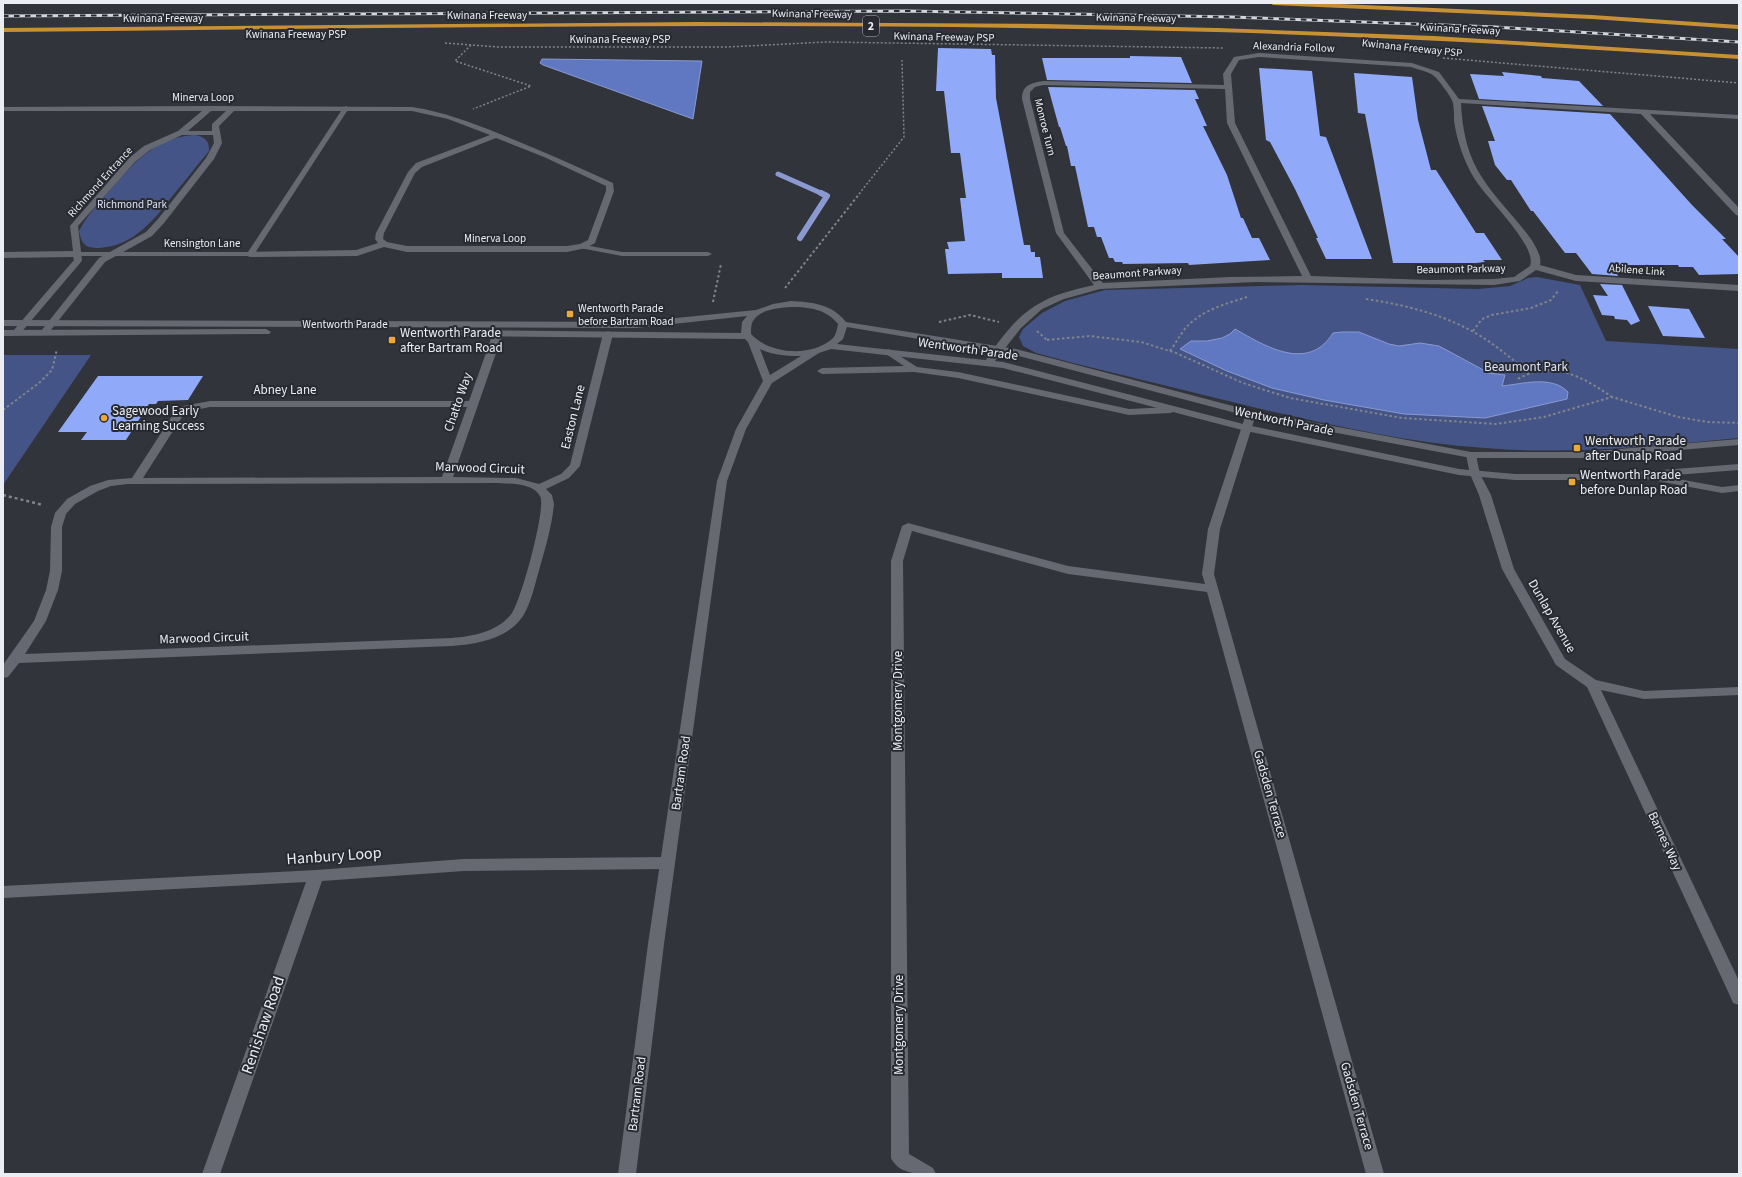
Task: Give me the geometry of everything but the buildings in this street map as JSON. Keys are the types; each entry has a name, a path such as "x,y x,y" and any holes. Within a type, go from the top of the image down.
{"highway":[{"name":"Kwinana Freeway","path":"1273,3 1584,16 1739,27"},
{"name":"Kwinana Freeway","path":"3,30 757,24 1112,28 1391,36 1615,48 1739,58"}],"street":[{"name":"Alexandria Follow","path":"1308,278 1231,123 1228,74 1236,58 1259,55 1412,65 1436,74 1457,101"},
{"name":"Monroe Turn","path":"1100,286 1060,233 1026,99 1026,92 1032,85 1043,83 1228,87"},
{"path":"1535,267 1537,263 1536,257 1526,237 1480,181 1462,144 1457,115 1457,101 1739,117"},
{"name":"Richmond Entrance","path":"77,254 74,226 132,160 147,148 181,133 210,108"},
{"path":"44,333 102,260 149,234 161,221 210,158 218,143 215,126 232,108"},
{"name":"Minerva Loop","path":"3,109 412,109 431,112 451,118 494,136 547,155 610,185 610,191 592,241 582,246 567,249 407,249 384,244"},
{"path":"1643,111 1739,213"},
{"path":"181,133 216,133"},
{"path":"250,254 357,253 384,244 379,239 380,233 412,172 419,165 494,136"},
{"path":"3,255 77,254 78,260 26,324 16,333"},
{"name":"Beaumont Parkway","path":"988,364 1017,326 1040,306 1071,293 1100,286 1308,278 1449,283 1496,282 1517,279 1535,267"},
{"name":"Abilene Link","path":"1535,267 1576,278 1739,288"},
{"name":"Wentworth Parade","path":"3,324 636,325 759,312 779,305 797,304 814,306 833,313 843,324 998,349 1048,360 1251,414 1471,455 1584,455 1739,442"},
{"name":"Wentworth Parade","path":"749,340 745,327 749,319 759,312"},
{"name":"Wentworth Parade","path":"3,333 608,334 749,340 765,350 798,354 815,351 829,346 838,339 843,332 843,324"},
{"name":"Chatto Way","path":"446,480 498,333"},
{"name":"Easton Lane","path":"539,488 565,476 575,466 608,334"},
{"path":"749,340 768,381"},
{"name":"Wentworth Parade","path":"829,346 1003,365 1171,410 1246,428 1459,472 1515,477 1611,477 1739,467"},
{"name":"Bartram Road","path":"627,1174 668,863 722,481 742,429 768,381 815,351"},
{"name":"Abney Lane","path":"135,481 178,414 187,408 199,405 473,404"},
{"name":"Gadsden Terrace","path":"1251,414 1214,529 1208,574 1375,1174"},
{"name":"Dunlap Avenue","path":"1471,455 1475,474 1485,495 1508,568 1560,662 1592,684 1644,695 1739,691"},
{"name":"Marwood Circuit","path":"3,674 38,627 48,604 55,577 58,518 66,506 78,497 108,483 135,481 495,480 532,484 539,488 547,496 548,505 526,594 519,613 504,627 492,634 474,640 15,659"},
{"name":"Montgomery Drive","path":"927,1174 900,1158 897,561 908,526 1068,570 1213,589"},
{"name":"Barnes Way","path":"1592,684 1739,998"},
{"name":"Hanbury Loop","path":"3,892 316,876 464,865 668,863"},
{"name":"Renishaw Road","path":"211,1174 316,876"}],"lane":[{"name":"Kensington Lane","path":"77,254 250,254 346,108"},
{"path":"582,246 622,254 708,254"},
{"path":"889,352 914,369"},
{"path":"822,371 914,369 958,375 1129,412 1171,410"},
{"path":"1640,475 1722,490 1739,488"}],"path":[{"name":"Kwinana Freeway PSP","path":"445,42 498,47 712,47 826,42 1231,48"},
{"path":"451,118 531,86 455,61 472,44"},
{"name":"Kwinana Freeway PSP","path":"1442,58 1739,83"},
{"path":"784,289 904,137 902,60"},
{"path":"1473,331 1482,319 1492,315 1531,308 1551,300 1561,288 1561,275"},
{"path":"1170,351 1185,329 1195,320 1206,313 1248,297"},
{"path":"1359,298 1380,300 1434,315 1473,331 1509,356 1528,372"},
{"path":"1017,326 1038,332 1052,344 1054,352 1048,360"},
{"path":"1047,340 1089,336 1141,342 1170,351 1243,383 1290,398 1402,418 1496,424 1544,417 1612,397"},
{"path":"3,410 39,383 52,370 58,346"},
{"path":"1518,379 1534,370 1551,370 1567,373 1596,385 1612,397 1678,417 1708,422 1739,423"},
{"path":"3,495 26,502 43,505"}],"green space":[{"name":"Richmond Park","path":"194,135 200,136 207,141 209,151 151,222 133,237 111,246 94,248 84,244 79,231 82,225 111,189 138,161 157,146 180,137"},
{"name":"Beaumont Park","path":"1537,277 1580,285 1606,341 1739,349 1739,438 1612,449 1549,451 1457,446 1428,442 1317,422 1073,363 1036,353 1023,346 1019,337 1023,329 1042,313 1065,301 1105,290 1302,285 1478,289 1510,286 1528,278"},
{"path":"3,355 91,355 3,485"}],"shaded area":[{"path":"542,59 702,61 693,119 543,65 540,63"},
{"path":"1235,329 1273,348 1299,354 1311,352 1323,345 1333,333 1342,332 1359,332 1389,344 1399,346 1420,343 1439,346 1489,373 1505,375 1502,386 1545,382 1561,387 1568,392 1567,399 1485,418 1404,414 1324,400 1272,388 1227,371 1180,349 1191,341 1207,341 1222,338 1230,334"}],"waterway":[{"path":"778,174 823,194"},
{"path":"800,238 827,196 823,194"}],"railway":[{"path":"3,16 906,11 1232,17 1495,27 1739,42"}],"place":[{"name":"Wentworth Parade before Bartram Road","path":"570,314"},
{"name":"Wentworth Parade after Bartram Road","path":"392,340"},
{"name":"Sagewood Early Learning Success","path":"104,418"},
{"name":"Wentworth Parade after Dunalp Road","path":"1577,448"},
{"name":"Wentworth Parade before Dunlap Road","path":"1572,482"}]}
